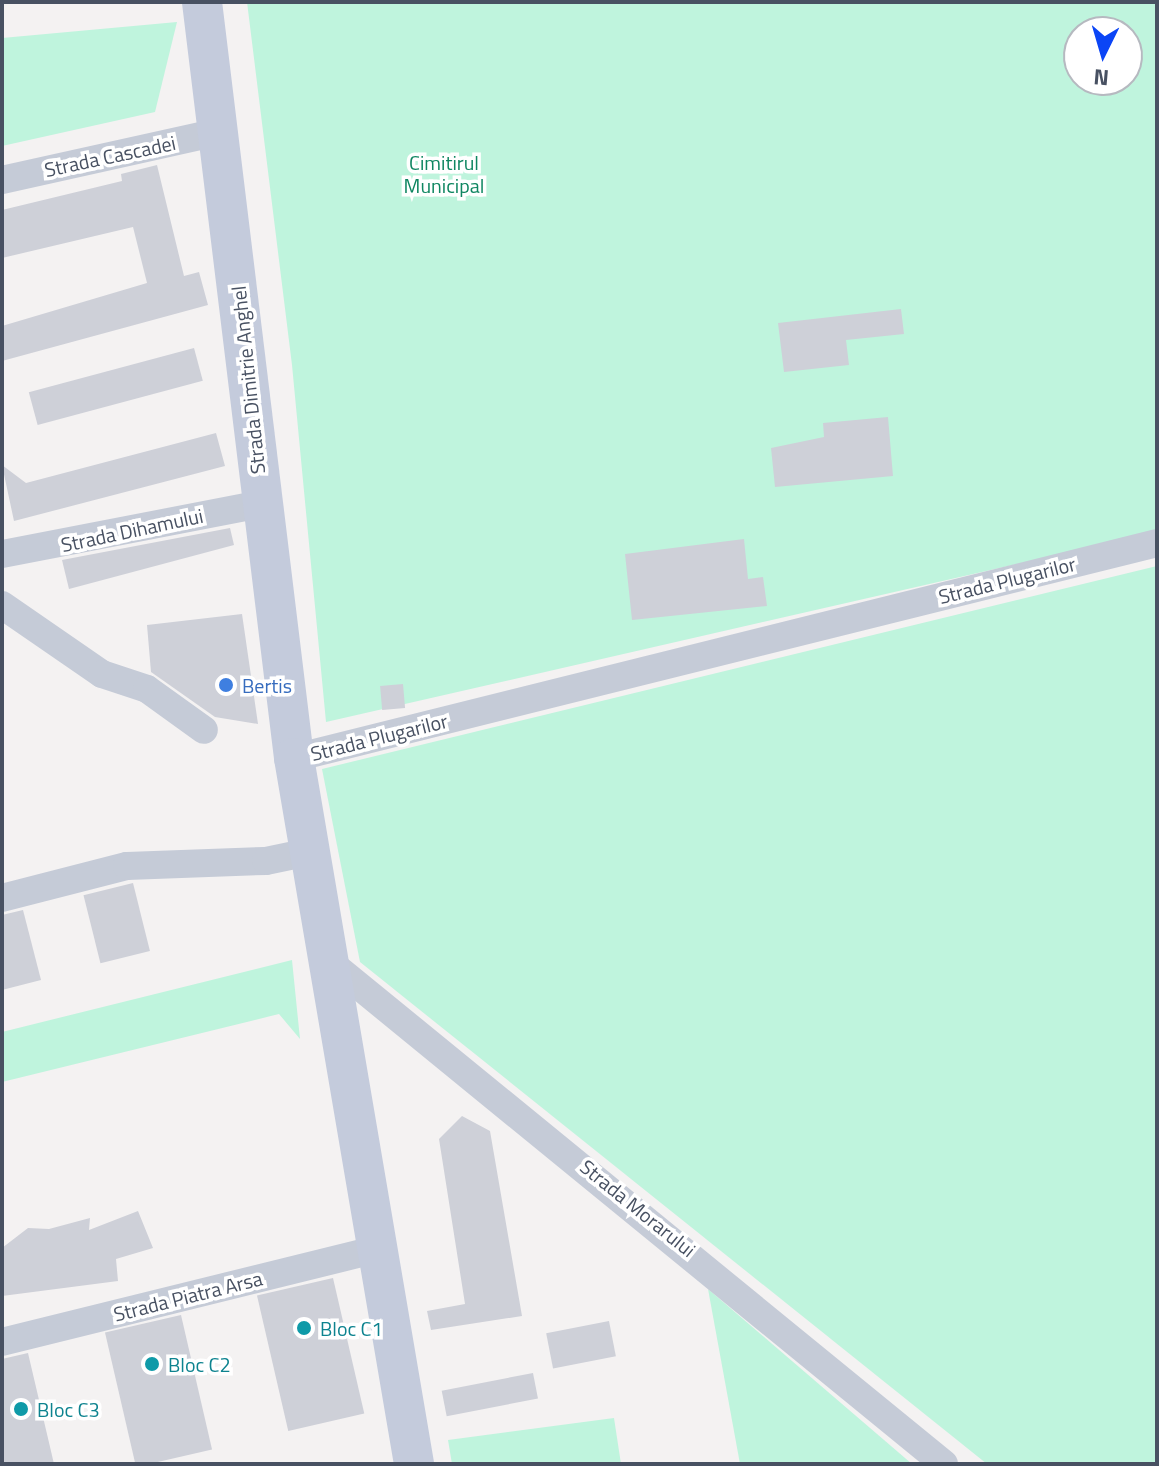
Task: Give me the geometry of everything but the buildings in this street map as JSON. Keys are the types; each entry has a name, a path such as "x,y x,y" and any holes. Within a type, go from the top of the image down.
{"street":[{"name":"Strada Dimitrie Anghel","path":"202,2 294,758"},
{"name":"Strada Cascadei","path":"2,180 219,132"},
{"name":"Strada Dihamului","path":"2,554 262,504"},
{"name":"Strada Plugarilor","path":"414,1464 375,1250 294,758 1157,543"},
{"path":"2,605 102,674 147,689 204,730"},
{"path":"2,898 127,866 266,861 309,852"},
{"name":"Strada Morarului","path":"326,959 944,1464"},
{"name":"Strada Piatra Arsa","path":"2,1342 375,1250"}],"green space":[{"name":"Cimitirul Municipal","path":"247,2 1157,2 1157,532 326,722 292,365"},
{"path":"177,22 155,112 2,146 2,38"},
{"path":"1157,566 1157,1464 987,1464 360,962 322,769"},
{"path":"292,960 300,1039 279,1014 2,1082 2,1032"},
{"path":"708,1289 912,1464 740,1464"},
{"path":"614,1418 621,1464 452,1464 448,1440"}],"place":[{"name":"Bertis","path":"226,685"},
{"name":"Bloc C1","path":"304,1328"},
{"name":"Bloc C2","path":"152,1364"},
{"name":"Bloc C3","path":"21,1409"}]}
